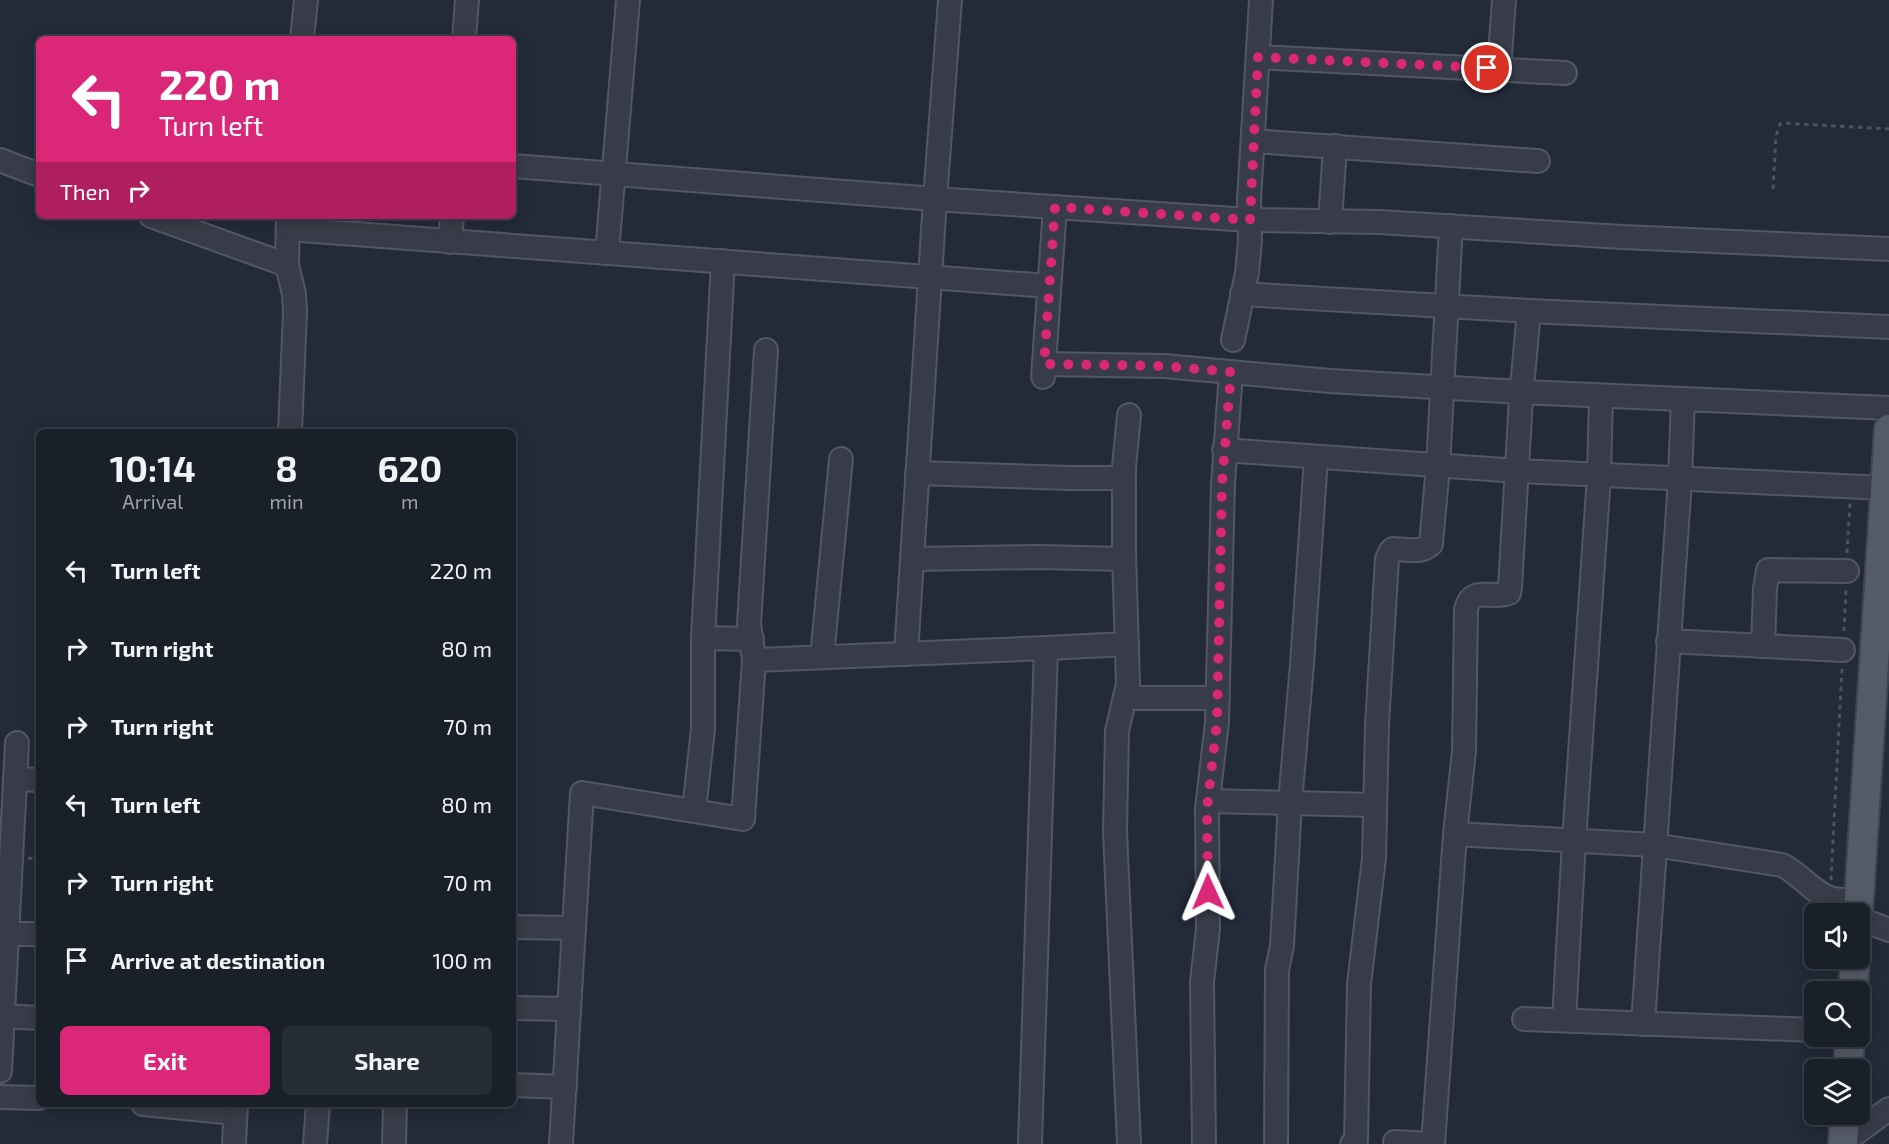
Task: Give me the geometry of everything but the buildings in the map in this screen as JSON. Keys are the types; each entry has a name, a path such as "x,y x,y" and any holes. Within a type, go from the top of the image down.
{"main road":[{"path":"1859,903 1889,429"},
{"path":"1843,1144 1844,1125"}],"street":[{"path":"302,36 306,0"},
{"path":"464,36 467,0"},
{"path":"607,253 628,0"},
{"path":"906,654 950,0"},
{"path":"1233,340 1250,240 1261,0"},
{"path":"1499,69 1504,0"},
{"path":"1258,57 1565,74"},
{"path":"1253,141 1538,161"},
{"path":"1330,222 1335,146"},
{"path":"0,160 36,174"},
{"path":"516,166 935,199 1250,220 1379,222 1889,249"},
{"path":"1055,207 1043,370 1164,366 1441,388 1889,408"},
{"path":"159,219 287,265"},
{"path":"450,242 452,219"},
{"path":"290,429 295,311 294,294 287,265 288,222 450,242 1049,286"},
{"path":"1352,1144 1356,1140 1359,984 1374,858 1374,805 1387,559 1393,549 1419,550 1431,544 1438,466 1452,226"},
{"path":"694,810 703,729 703,638 723,261"},
{"path":"1242,294 1529,311 1889,327"},
{"path":"1395,1142 1432,1144 1455,834 1464,752 1466,609 1469,600 1476,594 1497,595 1509,592 1521,392 1529,311"},
{"path":"561,1144 582,793 743,819 753,649 749,624 766,350"},
{"path":"1204,1144 1202,982 1208,928 1208,801 1218,698 1224,450 1231,372"},
{"path":"1564,1020 1599,476 1601,396"},
{"path":"1643,1024 1680,480 1683,399"},
{"path":"1129,415 1124,478 1128,684 1117,731 1115,831 1129,1144"},
{"path":"1224,450 1599,476 1885,488"},
{"path":"1276,1144 1277,970 1282,946 1290,803 1316,458"},
{"path":"822,657 841,459"},
{"path":"917,473 1124,478"},
{"path":"912,559 1040,557 1124,559"},
{"path":"1763,646 1768,570 1846,571"},
{"path":"703,638 753,649 822,657 1127,645"},
{"path":"1668,641 1843,650"},
{"path":"1030,1144 1046,648"},
{"path":"1125,698 1218,698"},
{"path":"0,1071 4,934 17,743"},
{"path":"15,779 36,780"},
{"path":"1208,801 1374,805"},
{"path":"1455,834 1654,845 1782,865 1792,870 1820,893 1842,903"},
{"path":"1870,918 1889,930"},
{"path":"516,927 574,928"},
{"path":"4,934 36,934"},
{"path":"516,1008 569,1009"},
{"path":"3,1016 36,1018"},
{"path":"1524,1019 1804,1030"},
{"path":"516,1085 565,1087"},
{"path":"0,1096 36,1098"},
{"path":"212,1107 235,1108 234,1144"},
{"path":"315,1144 318,1107"},
{"path":"394,1144 395,1107"},
{"path":"1843,1144 1889,1109"}],"path":[{"path":"1773,189 1776,136 1780,124 1889,129"},
{"path":"1831,898 1851,486"}],"route":[{"path":"1208,892 1207,809 1217,722 1222,484 1231,372 1164,366 1044,364 1055,207 1250,220 1258,57 1487,68"}]}
